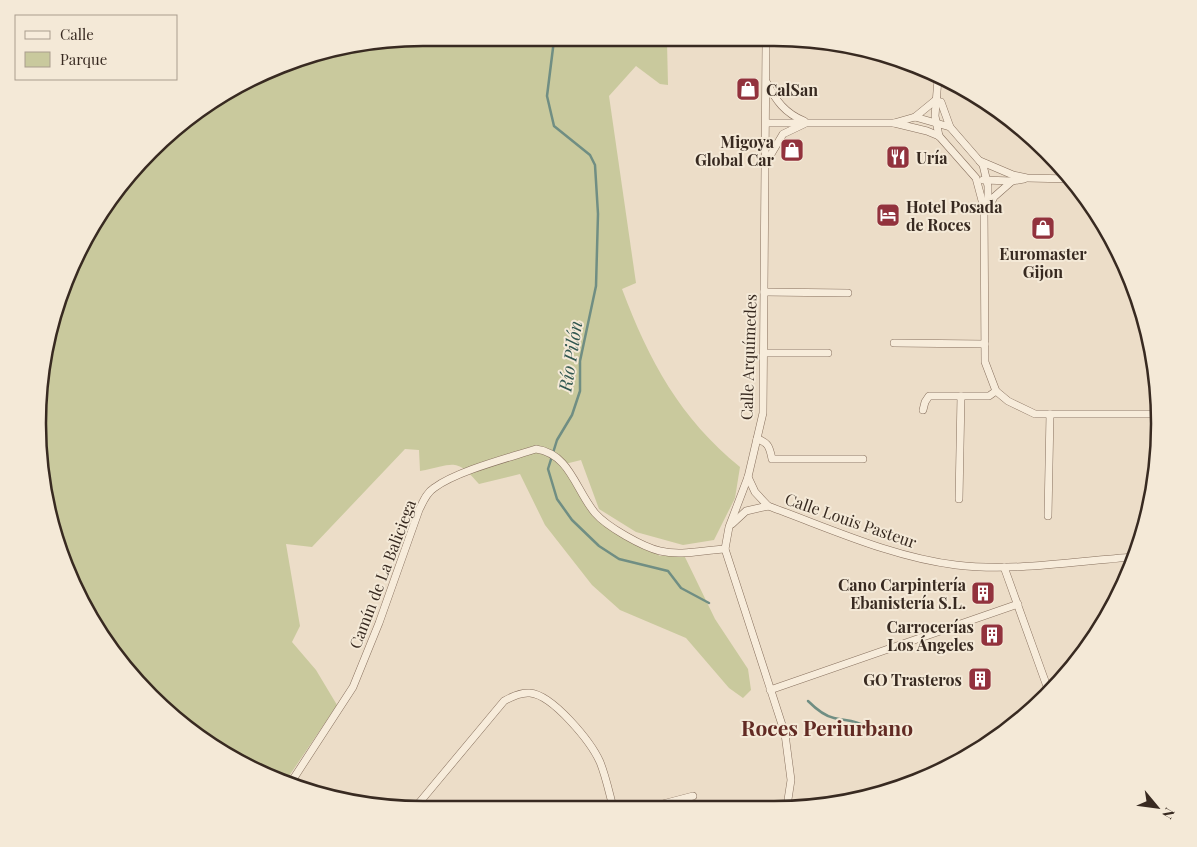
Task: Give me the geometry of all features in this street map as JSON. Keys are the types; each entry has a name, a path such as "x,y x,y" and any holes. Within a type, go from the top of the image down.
{"street":[{"name":"Calle Arquímedes","path":"766,46 763,413 748,477 729,527 725,549 785,734 790,757 791,780 788,800"},
{"path":"766,81 774,98 785,111 809,122"},
{"path":"938,84 939,98 936,122 939,136 976,178 986,217"},
{"path":"894,123 915,117 939,98"},
{"path":"939,98 950,127 980,161 1012,178"},
{"path":"915,117 950,127"},
{"path":"765,168 770,152 783,134 809,122"},
{"path":"906,126 930,126 936,122"},
{"path":"766,123 894,123 939,136"},
{"path":"980,161 987,180 988,209"},
{"path":"976,178 987,180 1012,178 1060,179"},
{"path":"1012,178 994,197 986,217 985,362 996,391 1008,401 1036,414 1151,414"},
{"path":"979,188 987,180"},
{"path":"764,292 848,293"},
{"path":"894,344 985,344"},
{"path":"764,353 828,353"},
{"path":"923,410 929,396 989,396 996,391"},
{"path":"959,499 960,396"},
{"path":"1048,516 1050,414"},
{"path":"757,439 764,441 769,446 772,459 863,459"},
{"name":"Camín de La Baliciega","path":"294,778 353,687 379,623 419,510 427,494 441,484 478,468 536,449 546,450 559,457 598,516 648,548 683,553 725,549"},
{"path":"748,477 755,492 768,506"},
{"path":"729,527 746,511 768,506"},
{"name":"Calle Louis Pasteur","path":"768,506 901,554 956,565 1004,567 1126,557"},
{"path":"1004,567 1046,684"},
{"path":"770,690 1018,604"},
{"path":"421,801 504,701 530,692 542,697 564,714 588,741 600,762 611,801"},
{"path":"674,801 693,796"}],"green space":[{"path":"667,46 668,85 660,84 636,66 609,96 636,283 622,289 643,340 669,387 700,429 740,467 735,498 714,540 683,545 636,532 599,509 581,460 565,464 594,512 660,556 683,553 715,619 748,669 751,690 743,698 729,688 686,638 620,610 592,585 545,525 520,474 479,484 459,466 447,465 420,471 419,450 405,449 312,547 286,544 300,626 292,642 316,670 337,705 289,776 235,750 194,723 175,707 124,653 97,612 75,568 59,521 49,473 46,424 49,374 53,350 66,302 85,257 124,194 175,140 194,124 235,97 257,85 302,66 350,53 399,47"}],"waterway":[{"name":"Río Pilón","path":"553,46 547,96 554,126 590,155 595,165 598,214 596,286 580,361 580,391 572,415 557,440 548,469 557,499 572,520 599,546 619,559 668,571 681,588 709,603"},
{"name":"Río Pilón","path":"808,701 827,715 865,726"}],"place":[{"name":"CalSan","path":"748,89"},
{"name":"Migoya Global Car","path":"792,150"},
{"name":"Uría","path":"898,157"},
{"name":"Hotel Posada de Roces","path":"888,215"},
{"name":"Euromaster Gijon","path":"1043,228"},
{"name":"Cano Carpintería Ebanistería S.L.","path":"983,593"},
{"name":"Carrocerías Los Ángeles","path":"992,635"},
{"name":"GO Trasteros","path":"980,679"}],"district":[{"name":"Roces Periurbano","path":"827,727"}]}
